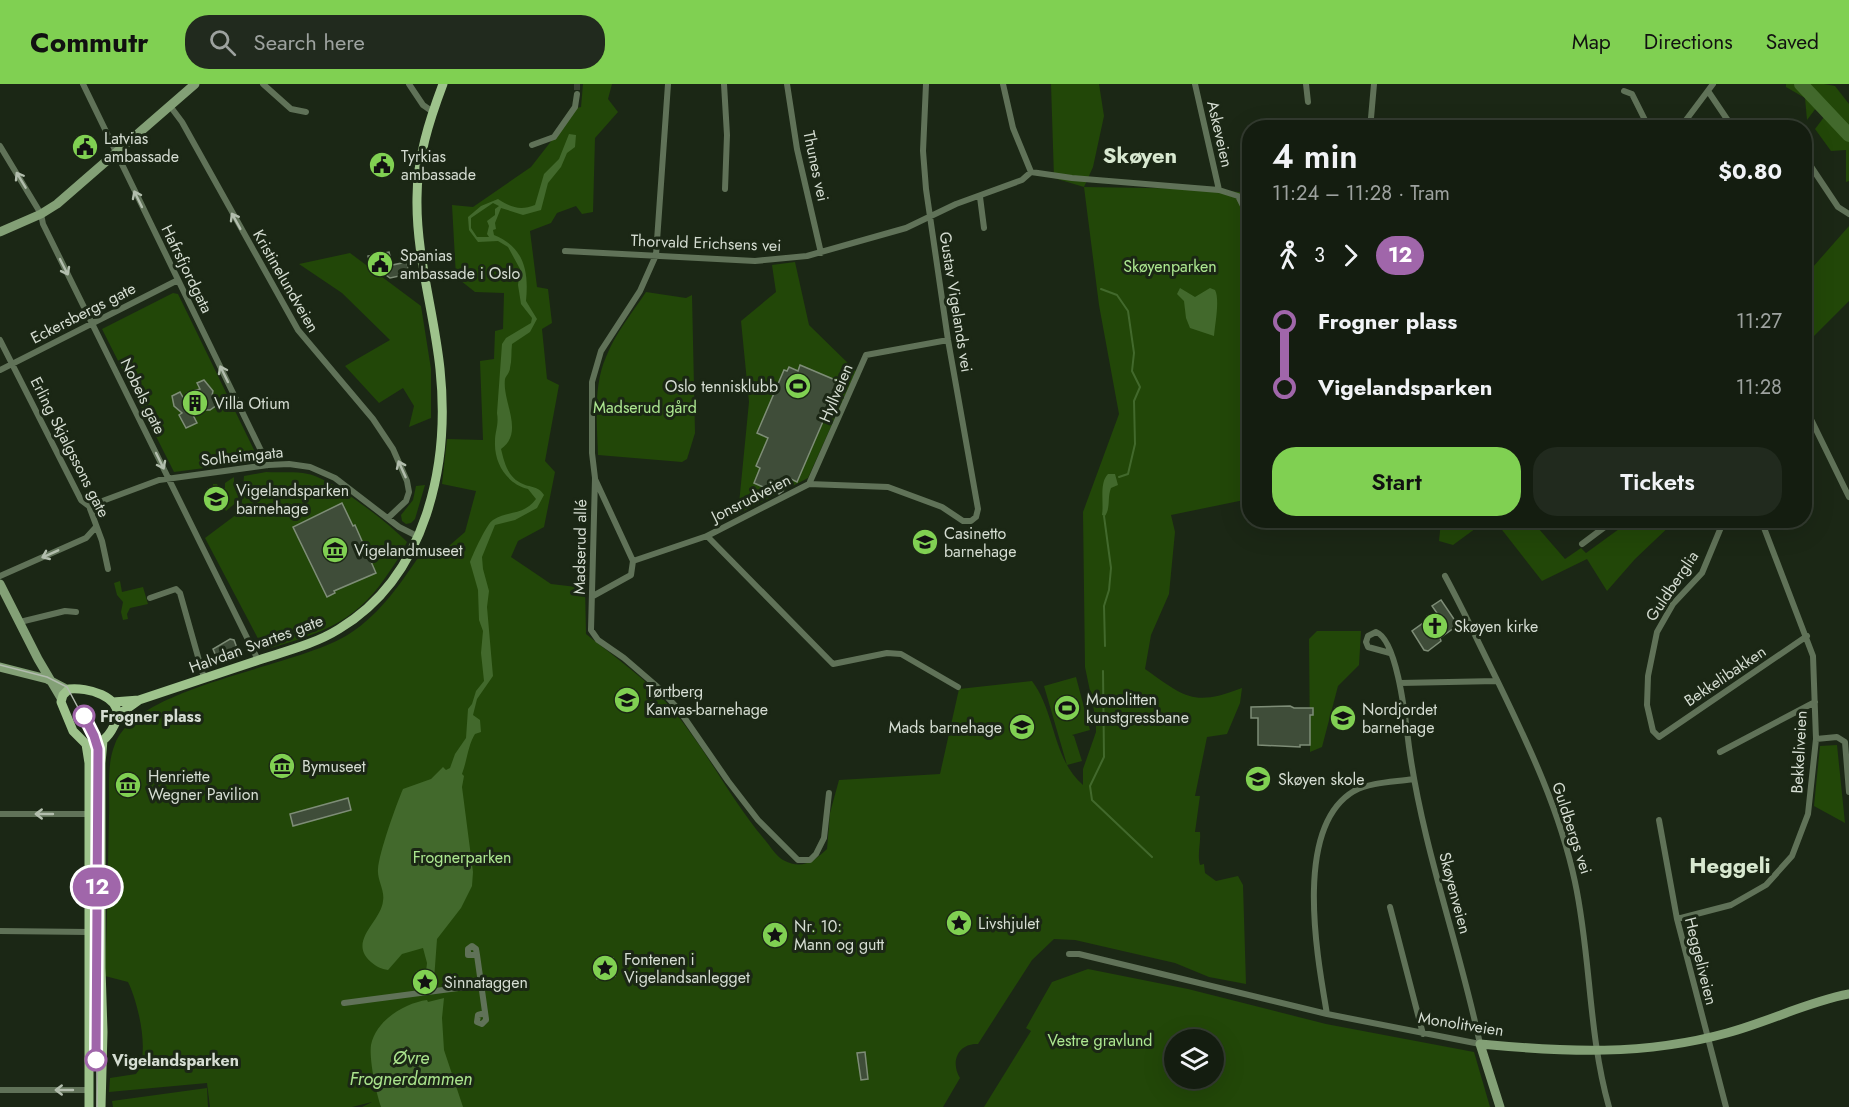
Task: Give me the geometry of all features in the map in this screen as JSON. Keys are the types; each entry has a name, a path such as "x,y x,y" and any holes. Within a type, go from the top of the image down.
{"main road":[{"name":"Halvdan Svartes gate","path":"113,702 139,700 322,638 360,615 393,580 419,537 431,500 438,465 442,416 440,367 422,262 417,199 421,154 443,84"},
{"path":"86,744 95,744 103,740 112,730 118,715 113,702 97,693 76,689 64,694 61,706 77,736 86,744 89,756 89,1107"},
{"name":"Halvdan Svartes gate","path":"118,715 139,700"},
{"path":"101,1107 103,1032 101,754 103,740"}],"street":[{"name":"Hafrsfjordgata","path":"83,84 268,465"},
{"path":"0,232 41,214 57,204 195,84"},
{"path":"263,84 291,110 306,112"},
{"path":"409,84 423,105 433,112"},
{"name":"Madserud allé","path":"668,84 656,255 640,291 608,338 596,365 591,399 595,478 591,626 593,635 660,689 679,710 758,820 798,860 810,860 821,846 829,793"},
{"path":"724,84 727,135 725,189"},
{"name":"Thunes vei","path":"787,84 797,149 821,253"},
{"name":"Gustav Vigelands vei","path":"926,84 923,168 948,340 978,508 976,517 971,521"},
{"path":"1003,84 1013,128 1031,172 1072,178 1219,190 1238,196 1242,204"},
{"name":"Askeveien","path":"1195,84 1219,190"},
{"path":"1306,84 1308,102"},
{"path":"1371,118 1374,84"},
{"path":"1686,120 1713,84"},
{"path":"1624,91 1632,94 1645,120"},
{"path":"1708,91 1728,120"},
{"path":"532,146 554,137 575,107 577,94"},
{"name":"Kristinelundveien","path":"170,106 186,130 298,330 373,419 393,449 407,481 409,492 406,501 388,518"},
{"name":"Nobels gate","path":"0,146 41,214 43,224 258,660"},
{"path":"1812,168 1838,207 1849,214"},
{"name":"Thorvald Erichsens vei","path":"565,251 777,260 821,253 906,228 956,204 1022,180 1031,172"},
{"path":"980,196 984,228"},
{"name":"Eckersbergs gate","path":"0,370 178,280"},
{"name":"Erling Skjalgssons gate","path":"0,340 81,500 89,506 108,569"},
{"name":"Hyllveien","path":"809,484 866,355 948,340"},
{"path":"1812,421 1849,497"},
{"name":"Solheimgata","path":"89,506 169,478 268,465 299,465 327,474 388,518 419,537"},
{"path":"592,596 631,575 633,561 595,478"},
{"name":"Jonsrudveien","path":"633,561 707,536 809,484 888,487 942,507 963,521 971,521"},
{"path":"0,576 86,538 96,527"},
{"path":"1582,544 1603,528"},
{"name":"Guldberglia","path":"1659,737 1653,731 1647,705 1648,676 1657,632 1673,604 1702,573 1721,528"},
{"name":"Bekkeliveien","path":"1677,919 1722,908 1740,901 1766,885 1788,862 1799,843 1809,814 1816,739 1813,656 1764,528"},
{"path":"707,536 833,664 887,652 901,654 958,687"},
{"name":"Guldbergs vei","path":"1445,576 1519,723 1547,791 1570,862 1582,917 1596,1052 1609,1107"},
{"path":"0,584 47,679 64,694"},
{"path":"150,598 176,589 180,593 204,678"},
{"path":"20,622 65,611 75,612"},
{"name":"Bekkelibakken","path":"1659,737 1807,636"},
{"name":"Skøyenveien","path":"1390,653 1400,683 1413,778 1429,854 1480,1044 1500,1107"},
{"path":"0,667 47,679"},
{"path":"1400,683 1497,681"},
{"path":"1720,752 1815,702"},
{"path":"1816,739 1837,737 1845,742 1849,792"},
{"path":"1327,1014 1314,937 1316,856 1324,830 1334,809 1356,790 1413,778"},
{"path":"0,814 89,814"},
{"name":"Heggeliveien","path":"1659,820 1677,919 1706,1038 1726,1107"},
{"path":"1390,907 1423,1034"},
{"path":"0,932 89,932"},
{"name":"Monolitveien","path":"1069,954 1078,954 1327,1014 1423,1034 1480,1044 1532,1049 1596,1052 1673,1045 1758,1024 1849,994"},
{"path":"477,955 485,1013"},
{"path":"344,1003 481,985"},
{"path":"0,1090 89,1090"}],"green space":[{"name":"Frognerparken","path":"583,84 612,84 608,99 618,112 595,138 593,212 582,214 576,206 557,213 551,223 530,231 537,287 548,289 552,323 542,329 547,379 559,385 545,461 555,472 544,527 518,541 511,557 551,584 585,588 586,634 663,698 685,725 773,851 783,860 796,864 812,861 827,849 830,813 839,780 940,774 959,689 1032,681 1046,707 1065,762 1083,785 1083,769 1096,732 1096,720 1085,667 1083,512 1119,414 1099,305 1084,187 1209,189 1242,192 1242,500 1171,515 1175,532 1169,594 1151,635 1145,669 1180,692 1200,698 1225,694 1242,688 1240,703 1227,734 1207,737 1195,796 1200,796 1195,832 1200,832 1199,861 1200,865 1204,864 1205,873 1216,881 1238,876 1243,885 1246,984 1209,977 1175,963 1075,940 1054,939 1032,960 978,1044 961,1050 956,1060 960,1078 943,1107 362,1107 372,1102 352,1107 210,1107 207,1083 109,1092 110,1078 136,1074 140,1065 143,1042 136,1002 128,982 105,976 109,780 110,761 115,744 129,724 153,707 185,692 325,646 349,634 361,626 381,606 424,549 442,552 465,532 476,491 442,484 447,439 483,440 480,361 494,359 495,331 503,329 504,293 475,292 456,277 452,205 473,207 531,167 552,140 570,109 581,107"},
{"path":"1051,84 1099,84 1104,116 1093,167 1084,187 1054,178"},
{"path":"1786,84 1835,86 1849,104 1849,181 1846,182 1846,150 1831,151 1815,129 1824,117 1816,108 1807,120 1805,98 1786,87"},
{"path":"1849,226 1849,301 1812,338 1812,268"},
{"path":"350,253 421,306 431,369 431,418 409,427 414,406 403,388 379,403 345,366 390,340 342,293 299,264"},
{"name":"Oslo tennisklubb","path":"795,262 809,325 856,371 808,478 738,514 749,402 741,321 776,292 772,265"},
{"name":"Madserud gård","path":"646,292 686,298 692,295 695,433 687,459 682,462 598,455 597,392 602,368 614,340"},
{"path":"173,293 178,294 258,458 257,461 174,472 102,329"},
{"path":"266,472 303,473 318,477 360,503 407,542 394,565 373,594 360,607 332,626 264,650 205,538 241,511 244,476"},
{"path":"234,477 234,484 240,490 238,501 226,511 222,505 217,508 212,496 213,484 217,484 221,491 225,490 225,483"},
{"path":"425,485 415,519 406,524 402,521 401,515 413,500 416,486"},
{"path":"1440,528 1476,528 1453,545 1439,541"},
{"path":"1501,528 1538,528 1565,559 1581,548 1586,553 1618,528 1668,528 1635,559 1607,591 1587,559 1542,581"},
{"path":"120,581 122,592 143,587 148,604 130,608 127,614 128,619 123,620 121,612 123,602 117,595 114,583"},
{"path":"1317,631 1361,631 1359,665 1338,686 1322,747 1310,752 1309,639"},
{"name":"Monolitten kunstgressbane","path":"1076,677 1090,730 1072,735 1082,761 1067,765 1044,686"},
{"path":"1837,745 1845,823 1814,806 1820,746"},
{"name":"Vestre gravlund","path":"1088,969 1188,989 1326,1024 1474,1052 1490,1107 984,1107 1031,1031 1026,1028 1052,982"},
{"path":"207,1088 208,1107 113,1107 112,1101"}],"water":[{"path":"569,134 576,135 575,147 567,153 561,167 548,183 541,210 523,215 501,208 495,223 496,229 493,230 494,235 512,246 522,261 527,290 526,301 537,319 530,332 512,344 510,369 505,379 505,388 512,425 508,442 501,449 512,476 544,495 537,508 515,520 495,525 482,557 489,591 487,607 493,676 477,699 473,715 480,720 481,732 475,734 473,738 462,774 473,872 472,886 461,908 437,939 434,980 425,981 427,963 423,948 402,954 388,970 371,962 362,947 383,901 378,873 379,862 403,789 431,779 443,767 446,770 450,768 455,754 466,738 468,709 476,691 484,681 481,653 483,631 479,620 478,590 470,562 490,522 526,508 536,499 528,489 514,482 503,472 495,450 502,344 506,338 531,323 532,318 521,304 518,285 520,269 508,247 498,241 478,242 469,230 468,217 481,206 498,199 515,207 525,208 535,205 544,174 559,159","holes":["493,203 499,206 495,209 495,215 487,221 489,237 477,237 471,228 471,218"]},
{"path":"1180,288 1195,297 1210,288 1215,290 1217,305 1214,336 1190,328 1184,301 1177,294"},
{"path":"1108,474 1115,474 1118,485 1111,488 1105,516 1102,515 1103,488"},
{"name":"Fontenen i Vigelandsanlegget","path":"614,957 616,977 596,980 594,960"},
{"name":"Øvre Frognerdammen","path":"444,998 442,1018 444,1050 463,1107 381,1107 371,1059 371,1045 374,1036 385,1021 401,1009 418,1002"}],"building":[{"name":"Spanias ambassade i Oslo","path":"389,252 392,265 407,262 409,274 390,278 382,272 381,265 375,267 370,263 368,256"},
{"path":"800,365 840,382 797,482 789,478 783,491 779,494 754,483 760,468 756,466 768,438 757,433 784,370 787,371 789,367 798,371"},
{"name":"Villa Otium","path":"204,380 213,391 212,396 217,405 210,410 205,410 202,405 191,411 197,423 186,428 179,415 182,413 174,406 172,396 180,392 184,399 190,392 200,389 197,383"},
{"name":"Vigelandmuseet","path":"342,503 353,526 355,525 376,573 334,591 335,593 327,597 293,527"},
{"name":"Skøyen kirke","path":"1441,600 1458,625 1440,638 1441,641 1428,651 1424,650 1412,631 1437,613 1432,606"},
{"path":"230,639 234,640 238,651 222,659 220,655 216,656 213,649"},
{"path":"1251,707 1313,708 1313,715 1310,715 1310,745 1300,745 1300,747 1258,745 1258,718 1251,718"},
{"path":"348,798 351,810 293,826 290,814"},
{"path":"865,1052 868,1079 861,1080 857,1053"}],"waterway":[{"path":"1801,84 1849,135"},
{"path":"1101,289 1117,295 1128,311 1134,353 1132,371 1140,387 1134,401 1135,444 1128,474 1119,477"},
{"path":"1104,516 1111,568 1109,590 1104,606 1105,646"},
{"path":"1103,671 1104,757 1090,786 1092,800 1152,857"}],"tunnel":[{"path":"577,84 577,94"}],"tram line":[{"path":"0,665 47,677 67,687 97,743 97,1107"},
{"name":"12","path":"84,716 98,749 96,1060"}],"place":[{"name":"Latvias ambassade","path":"85,147"},
{"name":"Tyrkias ambassade","path":"382,165"},
{"name":"Spanias ambassade i Oslo","path":"380,264"},
{"name":"Oslo tennisklubb","path":"798,386"},
{"name":"Villa Otium","path":"195,403"},
{"name":"Vigelandsparken barnehage","path":"216,499"},
{"name":"Casinetto barnehage","path":"925,542"},
{"name":"Vigelandmuseet","path":"335,550"},
{"name":"Skøyen kirke","path":"1435,626"},
{"name":"Tørtberg Kanvas-barnehage","path":"627,700"},
{"name":"Monolitten kunstgressbane","path":"1067,708"},
{"name":"Frogner plass","path":"84,716"},
{"name":"Nordjordet barnehage","path":"1343,718"},
{"name":"Mads barnehage","path":"1022,727"},
{"name":"Bymuseet","path":"282,766"},
{"name":"Skøyen skole","path":"1258,779"},
{"name":"Henriette Wegner Pavilion","path":"128,785"},
{"name":"Livshjulet","path":"959,923"},
{"name":"Nr. 10: Mann og gutt","path":"775,935"},
{"name":"Fontenen i Vigelandsanlegget","path":"605,968"},
{"name":"Sinnataggen","path":"425,982"},
{"name":"Vigelandsparken","path":"96,1060"}],"district":[{"name":"Skøyen","path":"1140,155"},
{"name":"Heggeli","path":"1730,865"}],"park label":[{"name":"Skøyenparken","path":"1170,266"}]}
